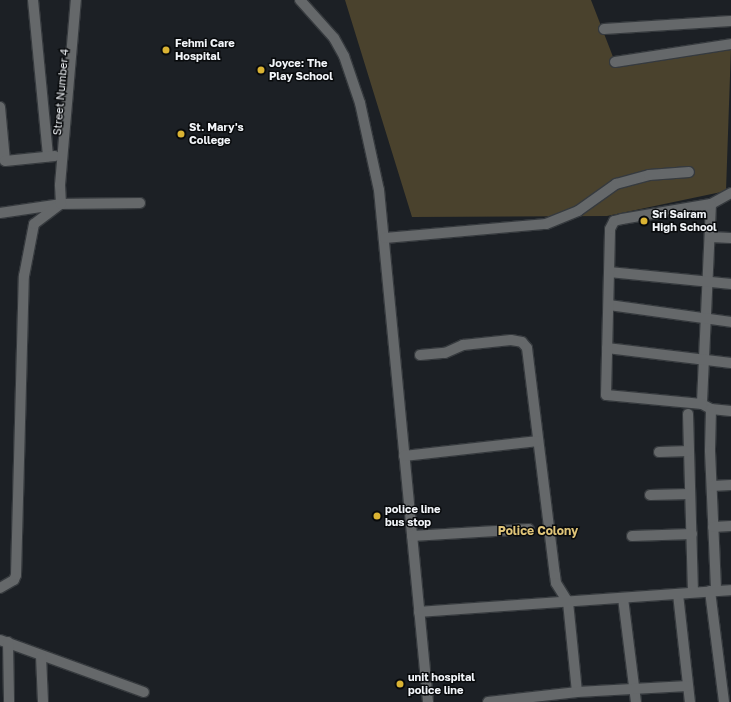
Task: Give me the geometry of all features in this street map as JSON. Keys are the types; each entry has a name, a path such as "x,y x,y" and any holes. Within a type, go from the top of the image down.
{"street":[{"path":"33,0 48,156"},
{"name":"Street Number 4","path":"62,193 63,156 76,0"},
{"name":"Street Number 4","path":"62,193 81,0"},
{"path":"300,0 334,38 344,56 360,103 379,190 385,238 428,702"},
{"path":"604,29 731,21"},
{"path":"615,62 731,44"},
{"path":"0,108 5,161 48,156 63,156"},
{"path":"385,238 546,224 578,211 616,184 649,176 689,172"},
{"path":"0,588 14,580 16,575 24,276 30,236 34,224 62,193"},
{"path":"0,213 62,193 140,203"},
{"path":"731,193 711,204 614,221 610,229 606,395 706,406 731,411"},
{"path":"711,204 703,359 712,486 713,591 726,698"},
{"path":"710,237 731,238"},
{"path":"609,272 731,284"},
{"path":"609,304 731,322"},
{"path":"420,355 445,353 463,345 511,340 522,342 527,348 556,583 568,602 577,692"},
{"path":"607,348 731,363"},
{"path":"688,414 694,592"},
{"path":"404,456 538,441"},
{"path":"659,452 689,451"},
{"path":"712,486 731,485"},
{"path":"650,495 690,494"},
{"path":"713,527 731,526"},
{"path":"412,536 529,529"},
{"path":"632,536 692,534"},
{"path":"419,612 731,590"},
{"path":"678,594 690,702"},
{"path":"623,598 636,702"},
{"path":"9,702 4,641 41,656 144,692"},
{"path":"41,656 43,702"},
{"path":"488,702 556,698 577,692 688,686"}],"shaded area":[{"path":"345,0 591,0 615,62 731,47 726,191 607,216 412,217"}],"place":[{"name":"Fehmi Care Hospital","path":"166,50"},
{"name":"Joyce: The Play School","path":"261,70"},
{"name":"St. Mary's College","path":"181,134"},
{"name":"Sri Sairam High School","path":"644,221"},
{"name":"police line bus stop","path":"377,516"},
{"name":"unit hospital police line","path":"400,684"}],"district":[{"name":"Police Colony","path":"538,531"}]}
